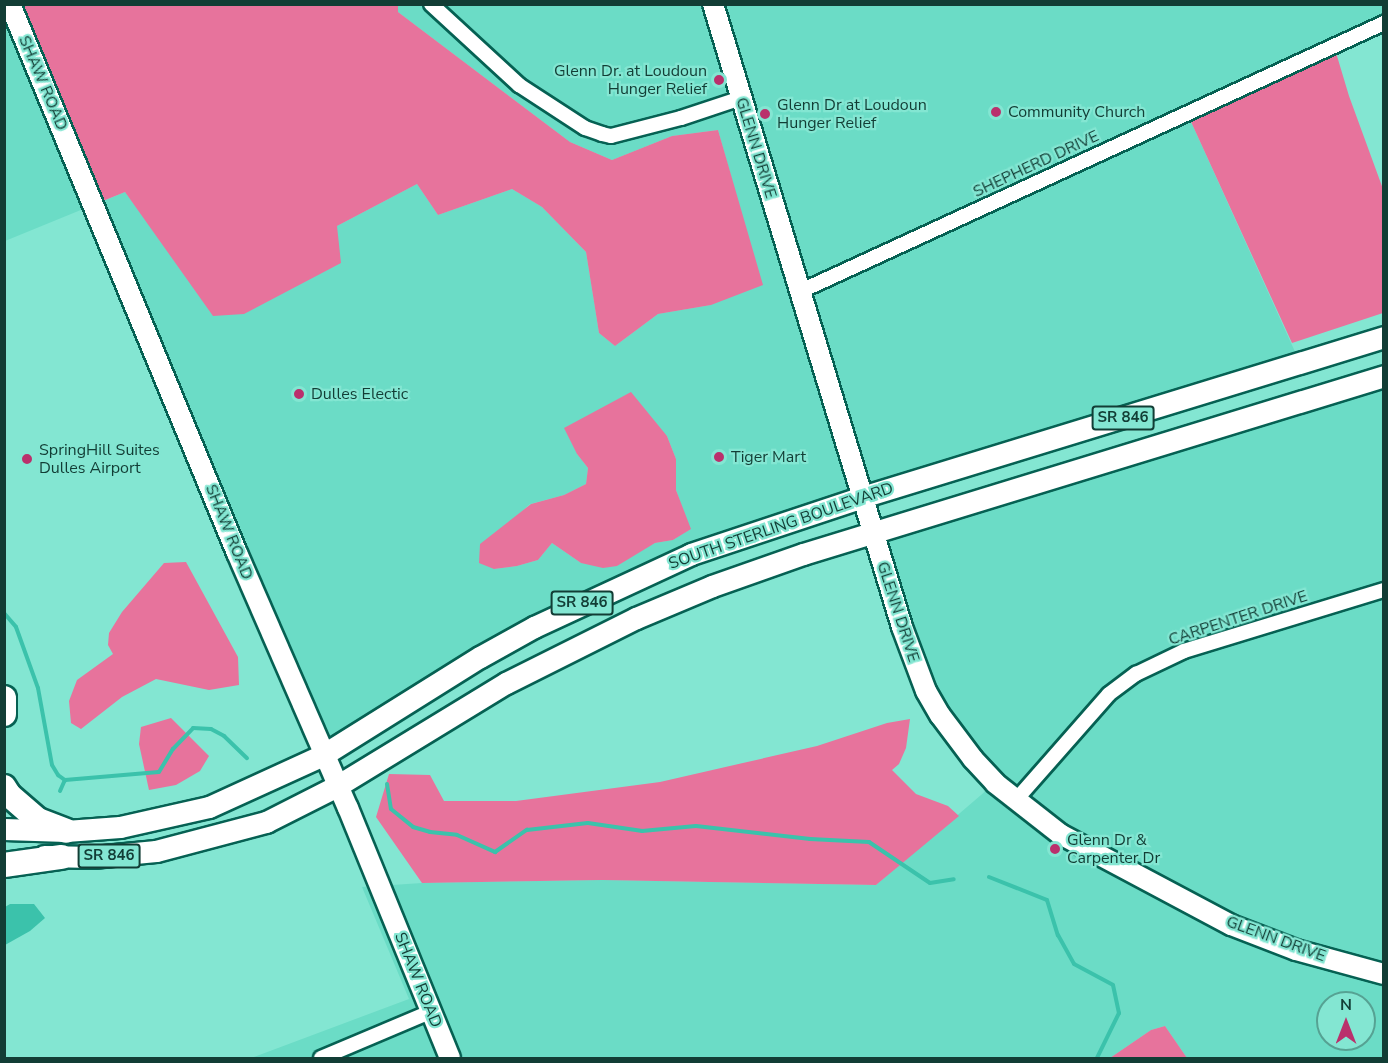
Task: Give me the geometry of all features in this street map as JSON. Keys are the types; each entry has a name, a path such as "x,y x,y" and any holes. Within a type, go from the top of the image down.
{"highway":[{"path":"4,698 4,714"},
{"path":"4,787 9,795 38,820 66,831"},
{"path":"4,865 61,857"}],"main road":[{"name":"SOUTH STERLING BOULEVARD","path":"4,829 66,831 120,827 209,807 323,755 480,657 595,597 691,554 862,497 1383,338"},
{"name":"SOUTH STERLING BOULEVARD","path":"4,853 61,857 123,855 194,843 266,822 337,786 496,689 636,618 757,570 873,532 1383,376"}],"street":[{"name":"SHAW ROAD","path":"10,4 323,755 408,953 450,1059"},
{"path":"431,4 519,86 585,128 602,134 611,136 671,121 741,99"},
{"name":"GLENN DRIVE","path":"713,4 902,627 926,691 973,759 1015,801 1060,834 1231,925 1296,950 1383,974"},
{"name":"SHEPHERD DRIVE","path":"801,291 1383,23"},
{"name":"CARPENTER DRIVE","path":"1015,801 1109,694 1136,674 1184,651 1383,590"},
{"path":"321,1059 430,1012"}],"shaded area":[{"path":"5,5 94,205 125,192 161,240 337,226 417,184 438,215 512,189 542,207 586,252 599,333 615,346 658,314 711,305 734,187 718,130 672,136 612,160 570,142 398,12 398,5 1383,5 1383,23 1187,113 1301,365 642,576 323,755 93,205 5,241","holes":["656,425 667,436 676,459 676,490 690,529 673,540 655,543 638,551 617,566 581,563 552,543 538,560 494,569 508,524 530,504 564,495 586,484 588,468 577,454"]},
{"path":"10,5 398,5 398,12 570,142 612,160 672,136 718,130 763,285 711,305 658,314 615,346 599,333 586,252 542,207 512,189 438,215 417,184 337,226 341,263 244,314 213,316 125,192 93,205"},
{"path":"1334,46 1349,96 1383,189 1383,313 1292,343 1187,113"},
{"path":"1383,376 1383,1058 1187,1058 1165,1026 1151,1030 1110,1058 251,1058 409,999 362,887 422,883 602,880 876,885 995,783 940,715 873,533"},
{"path":"631,392 667,436 676,459 676,490 691,529 673,540 655,543 617,566 603,568 581,563 552,543 538,560 517,566 494,569 479,563 480,544 531,504 564,495 586,484 588,468 577,454 564,428"},
{"path":"186,562 238,657 239,685 209,690 156,679 122,697 81,729 71,723 69,701 77,680 113,654 108,645 109,633 122,612 164,563"},
{"path":"171,718 209,756 200,771 176,785 149,790 139,744 141,727"},
{"path":"910,719 906,748 899,764 892,770 916,794 948,806 959,816 876,885 602,880 422,883 376,817 389,774 430,775 444,801 516,801 660,782 817,746 887,723"},
{"path":"10,904 34,904 45,918 30,931 5,945 5,907"},
{"path":"1165,1026 1187,1058 1110,1058 1151,1030"}],"waterway":[{"path":"4,613 16,627 38,688 52,765 58,775 65,780 159,772 173,749 193,728 211,729 224,736 247,758"},
{"path":"60,791 65,780"},
{"path":"387,784 391,809 413,827 430,832 457,835 495,852 527,830 588,823 642,831 696,826 810,839 869,842 930,883 954,879"},
{"path":"989,877 1047,900 1058,935 1074,964 1113,985 1119,1013 1097,1058"}],"place":[{"name":"Glenn Dr. at Loudoun Hunger Relief","path":"719,80"},
{"name":"Community Church","path":"996,112"},
{"name":"Glenn Dr at Loudoun Hunger Relief","path":"765,114"},
{"name":"Dulles Electic","path":"299,394"},
{"name":"Tiger Mart","path":"719,457"},
{"name":"SpringHill Suites Dulles Airport","path":"27,459"},
{"name":"Glenn Dr & Carpenter Dr","path":"1055,849"}]}
